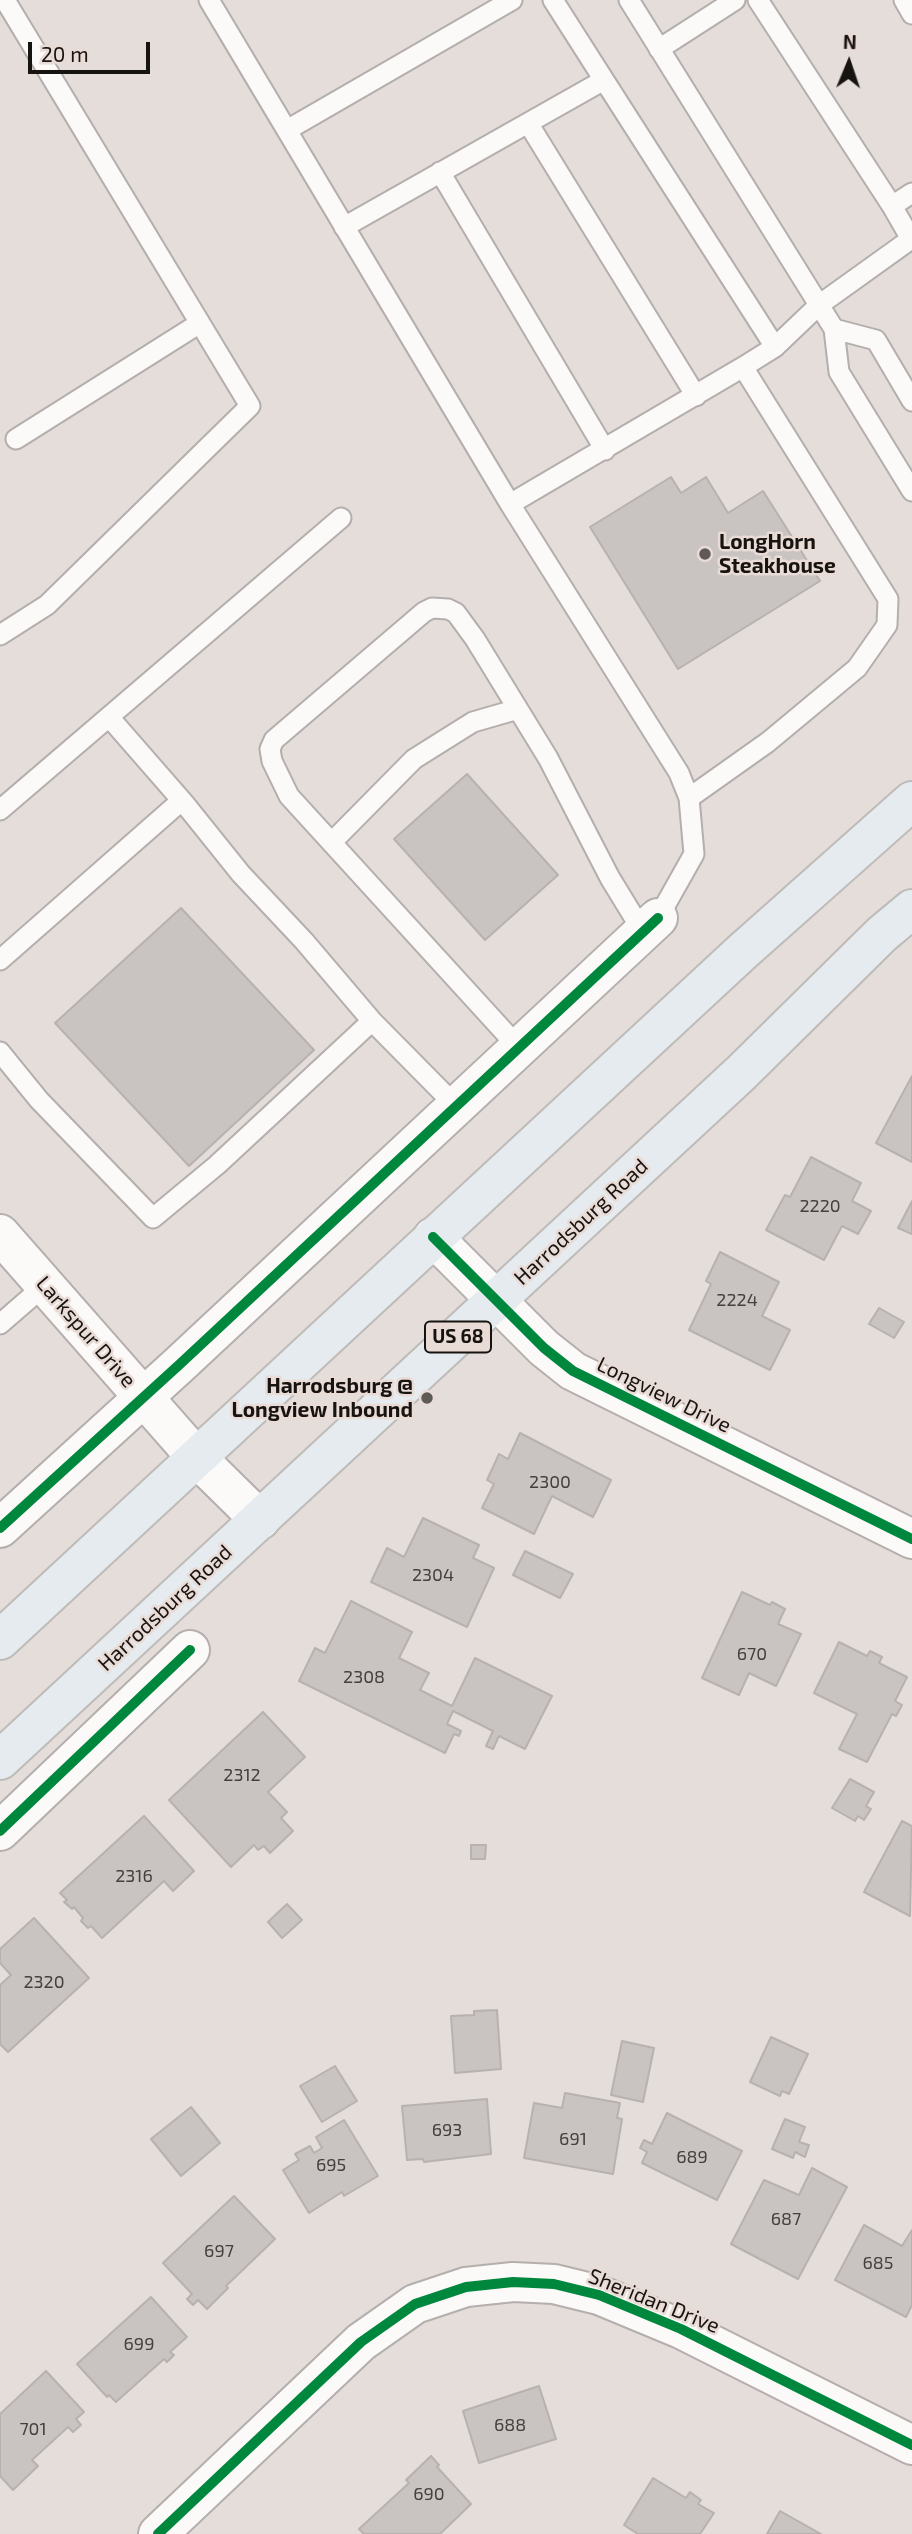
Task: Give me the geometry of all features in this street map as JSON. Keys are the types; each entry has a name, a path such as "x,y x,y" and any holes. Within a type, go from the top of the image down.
{"main road":[{"path":"0,1640 742,952 912,800"},
{"name":"Harrodsburg Road","path":"0,1760 497,1301 741,1073 882,934 912,909"}],"street":[{"path":"0,1528 650,925"},
{"name":"Larkspur Drive","path":"0,1234 196,1457 260,1520"},
{"name":"Longview Drive","path":"433,1237 544,1348 573,1371 912,1539"},
{"path":"0,1832 190,1650"},
{"name":"Sheridan Drive","path":"158,2534 361,2342 415,2304 466,2287 513,2282 554,2284 599,2295 681,2329 912,2445"}],"lane":[{"path":"0,635 47,605 250,406 5,0"},
{"path":"209,0 510,504 679,773 689,798 694,854 650,925 610,878 548,758 475,639 456,613 448,608 432,608 424,612 274,740 270,749 276,773 289,796 519,1048"},
{"path":"287,130 512,0"},
{"path":"553,0 775,347"},
{"path":"629,0 834,329 839,372 912,491"},
{"path":"659,49 735,0"},
{"path":"510,504 775,347 819,305 912,239 758,0"},
{"path":"904,0 912,13"},
{"path":"344,227 604,80"},
{"path":"528,123 696,396"},
{"path":"440,172 605,450"},
{"path":"892,206 912,193"},
{"path":"16,439 200,323"},
{"path":"834,329 876,340 912,401"},
{"path":"689,798 768,742 857,668 887,625 888,599 743,367"},
{"path":"0,810 341,518"},
{"path":"331,842 414,758 473,722 518,709"},
{"path":"109,717 241,874 304,941 372,1021 456,1107"},
{"path":"0,960 181,801"},
{"path":"0,1052 39,1100 153,1218 217,1165 372,1021"},
{"path":"0,1324 45,1285"}],"building":[{"name":"LongHorn Steakhouse","path":"671,477 681,493 706,477 728,513 763,491 820,581 678,669 590,527"},
{"path":"467,774 558,875 485,940 394,839"},
{"path":"181,908 314,1050 189,1166 55,1023"},
{"path":"912,1076 912,1162 876,1143"},
{"path":"811,1157 861,1183 852,1201 871,1211 858,1234 842,1226 824,1260 766,1230 785,1195 790,1197"},
{"path":"912,1201 912,1234 898,1228"},
{"path":"720,1252 779,1282 762,1316 790,1330 770,1370 689,1330 711,1284 706,1281"},
{"path":"879,1308 904,1322 894,1338 869,1324"},
{"path":"520,1433 611,1480 593,1517 552,1496 534,1534 482,1508 494,1484 487,1480 499,1454 508,1459"},
{"path":"423,1518 479,1545 473,1558 494,1568 467,1627 371,1582 387,1548 404,1557"},
{"path":"525,1551 573,1574 560,1598 513,1575"},
{"path":"742,1592 785,1609 778,1624 801,1634 776,1686 749,1673 739,1695 702,1678"},
{"path":"351,1601 412,1632 399,1658 429,1673 420,1690 452,1706 475,1658 552,1696 525,1749 499,1736 493,1749 486,1746 493,1731 453,1711 447,1724 461,1731 459,1736 454,1734 445,1753 299,1681 315,1648 325,1653"},
{"path":"839,1642 867,1656 870,1651 882,1657 879,1663 907,1677 895,1701 902,1705 896,1716 892,1714 867,1762 839,1749 857,1714 814,1693"},
{"path":"263,1712 305,1757 268,1792 287,1812 281,1818 293,1831 270,1853 264,1846 258,1850 254,1845 231,1867 169,1800"},
{"path":"850,1779 874,1792 866,1806 871,1809 864,1820 858,1816 855,1821 832,1808"},
{"path":"144,1816 194,1871 173,1891 164,1881 102,1938 91,1926 88,1928 81,1921 83,1918 74,1907 72,1909 64,1902 67,1900 60,1893"},
{"path":"902,1821 912,1826 910,1916 864,1892"},
{"path":"471,1845 486,1845 485,1859 471,1859"},
{"path":"287,1904 302,1920 282,1938 268,1922"},
{"path":"34,1918 89,1978 8,2052 0,2044 0,1985 11,1975 0,1963 0,1949"},
{"path":"497,2010 501,2069 455,2073 451,2016"},
{"path":"771,2037 808,2054 789,2094 782,2091 780,2096 750,2082"},
{"path":"622,2041 654,2048 643,2102 611,2095"},
{"path":"335,2066 357,2101 322,2122 300,2086"},
{"path":"565,2093 620,2103 617,2118 622,2119 613,2174 524,2158 534,2103 562,2108"},
{"path":"487,2099 491,2154 424,2162 423,2159 407,2160 402,2106"},
{"path":"191,2107 220,2143 181,2176 151,2139"},
{"path":"667,2113 742,2151 717,2200 642,2163 647,2152 640,2148 644,2140 652,2144"},
{"path":"785,2119 805,2127 799,2142 809,2145 805,2157 795,2152 793,2158 772,2149"},
{"path":"344,2120 378,2176 344,2196 342,2192 309,2213 283,2170 299,2160 295,2154 310,2146 314,2153 322,2148 316,2137"},
{"path":"812,2168 847,2187 798,2279 731,2244 764,2180 799,2195"},
{"path":"234,2196 275,2239 226,2286 228,2288 207,2309 198,2300 193,2305 187,2299 192,2294 163,2263"},
{"path":"864,2225 902,2246 912,2230 912,2305 906,2317 835,2280"},
{"path":"151,2297 187,2337 170,2352 174,2355 167,2362 164,2359 116,2402 109,2395 107,2397 77,2364"},
{"path":"46,2371 84,2412 76,2419 81,2425 73,2432 68,2427 32,2460 38,2466 13,2490 0,2476 0,2414"},
{"path":"539,2386 556,2439 479,2463 463,2411"},
{"path":"431,2456 439,2465 437,2467 471,2504 440,2534 364,2534 359,2529 409,2483 406,2480"},
{"path":"653,2478 686,2498 690,2492 701,2500 698,2504 714,2513 700,2534 638,2534 624,2525"},
{"path":"780,2511 821,2534 767,2534"}],"cycle path":[{"path":"0,1528 180,1364 658,918"},
{"path":"433,1237 544,1348 573,1371 912,1539"},
{"path":"0,1831 190,1650"},
{"path":"158,2534 361,2342 415,2304 466,2287 513,2282 554,2284 599,2295 681,2329 912,2445"}],"place":[{"name":"LongHorn Steakhouse","path":"705,554"},
{"name":"Harrodsburg @ Longview Inbound","path":"427,1398"}]}
